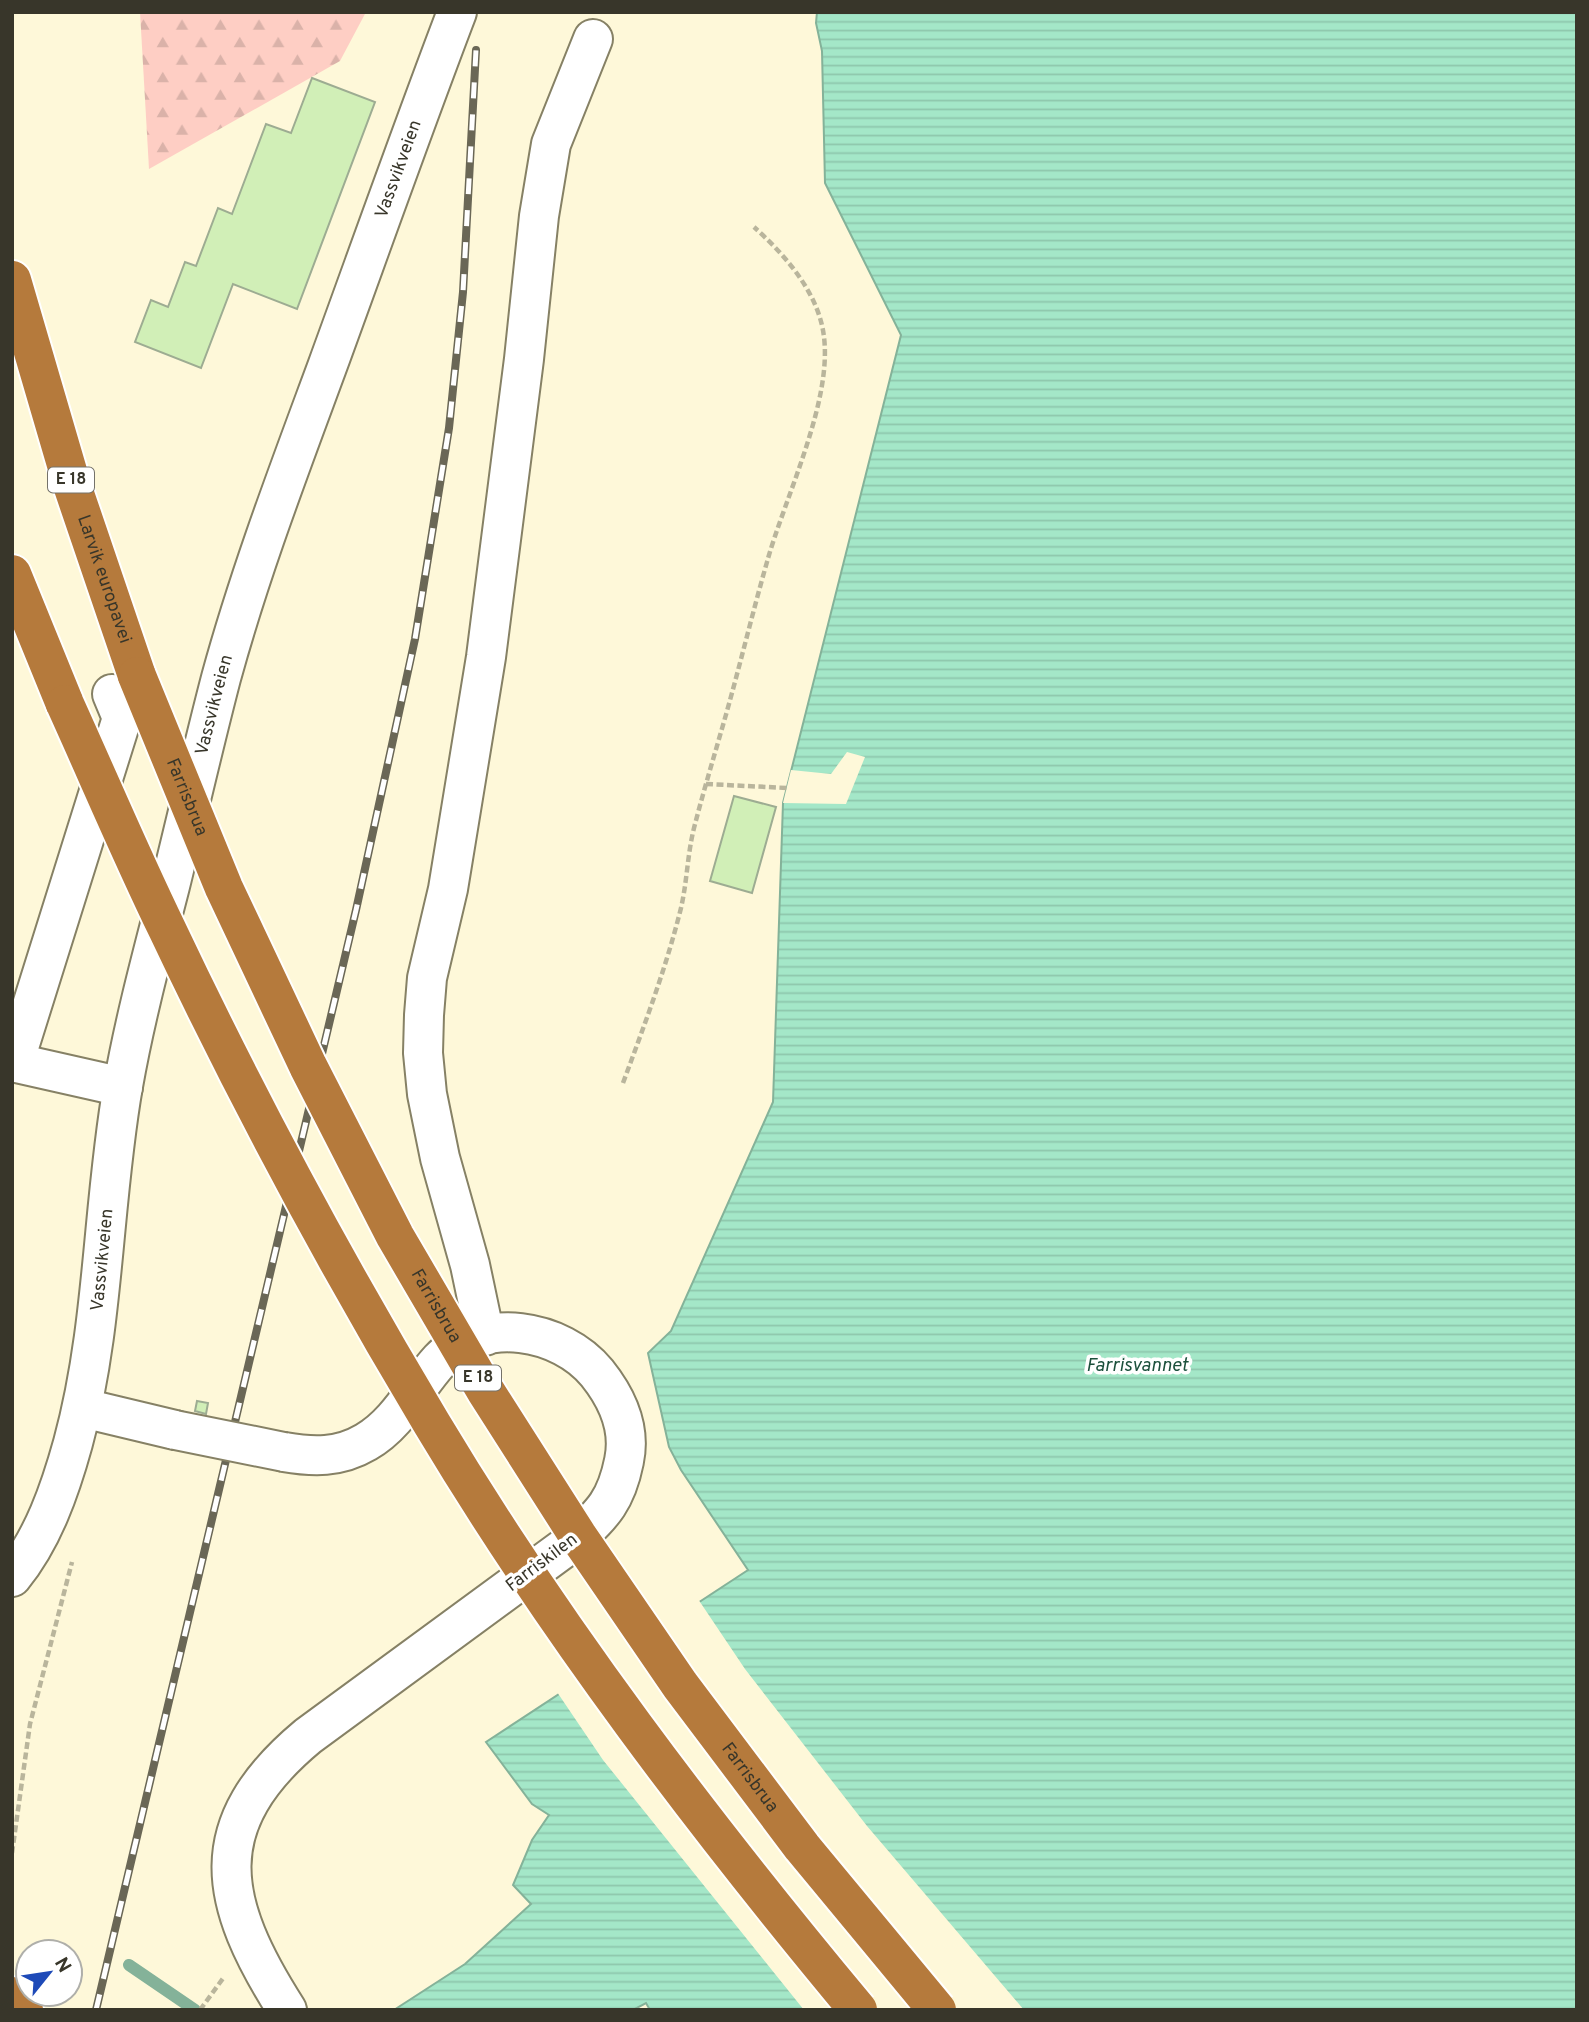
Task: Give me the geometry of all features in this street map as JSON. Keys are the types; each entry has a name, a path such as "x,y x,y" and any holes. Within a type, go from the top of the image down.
{"highway":[{"name":"Larvik europavei","path":"12,280 68,472 125,685"},
{"path":"12,574 65,704 166,927 249,1095 340,1265 434,1427 525,1570 632,1723 755,1886 858,2010"},
{"name":"Farrisbrua","path":"125,685 307,1066 395,1236 485,1390 578,1536 680,1685 802,1847 937,2010"},
{"path":"12,1996 24,2010"}],"street":[{"name":"Vassvikveien","path":"12,1577 36,1540 51,1508 67,1466 83,1408 99,1307 123,1087 139,1007 221,678 261,544 457,12"},
{"path":"485,1336 470,1265 440,1158 427,1094 423,1054 427,978 448,889 486,657 547,162 551,144 593,39"},
{"path":"123,1087 13,1063 122,718 125,685"},
{"name":"Farriskilen","path":"83,1408 284,1452 313,1457 338,1454 367,1442 387,1426 441,1359 454,1348 485,1336 525,1333 544,1337 564,1346 588,1363 610,1390 623,1419 626,1453 619,1486 601,1515 575,1540 308,1736 278,1763 254,1791 243,1812 234,1842 231,1881 234,1901 242,1922 259,1961 282,2001"}],"path":[{"path":"623,1083 681,909 693,831 767,561 812,426 823,373 824,337 806,289 780,251 754,227"},
{"path":"706,784 787,788"},
{"path":"12,1853 30,1724 74,1554"},
{"path":"200,2010 210,1994"}],"green space":[{"path":"140,12 366,12 340,61 149,169"}],"water":[{"name":"Farrisvannet","path":"817,12 1577,12 1577,2010 650,2010 646,2003 633,2010 394,2010 465,1964 531,1904 513,1885 532,1840 549,1815 532,1804 486,1742 748,1570 681,1470 669,1447 648,1353 671,1331 773,1102 783,803 901,335 825,183 822,51 816,23"}],"pier":[{"path":"847,752 865,757 846,804 783,803 791,770 831,774"},
{"path":"698,1599 745,1669 867,1826 1024,2010 804,2010 603,1760 557,1692"}],"building":[{"path":"312,78 375,102 297,309 233,284 201,368 135,342 151,300 168,307 185,262 196,266 218,208 232,214 266,124 291,133"},
{"path":"734,796 776,807 752,893 710,881"},
{"path":"197,1401 208,1403 206,1414 195,1411"}],"waterway":[{"path":"129,1965 195,2010"}],"railway":[{"path":"96,2010 356,910 415,639 449,428 463,292 476,50"}]}
